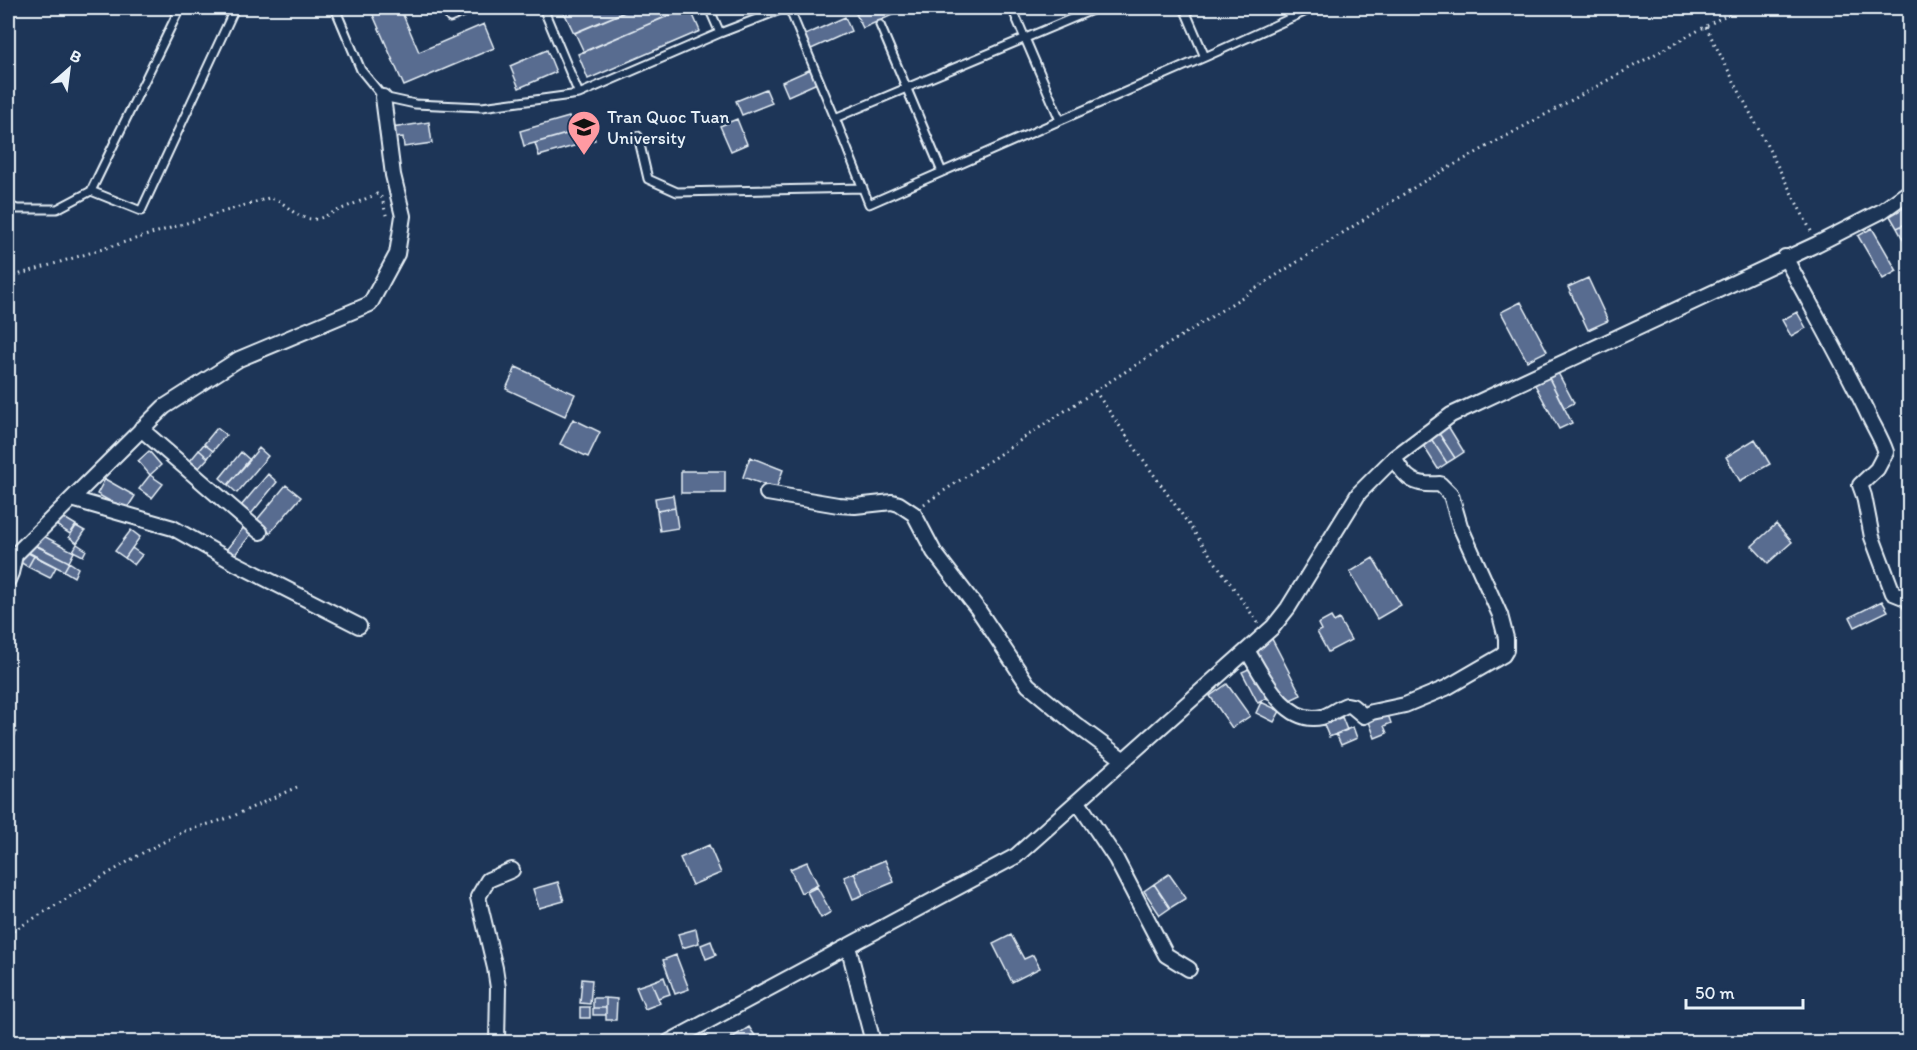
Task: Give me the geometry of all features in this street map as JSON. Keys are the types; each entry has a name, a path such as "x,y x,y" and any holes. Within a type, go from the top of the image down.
{"street":[{"path":"8,580 11,573 11,555 72,499 164,407 239,358 370,304 397,254 403,216 393,175 383,97"},
{"path":"669,1042 1016,856 1266,634 1288,608 1359,493 1394,458 1451,415 1817,244 1882,211 1910,191"},
{"path":"1785,257 1871,422 1882,438 1886,452 1877,469 1860,485 1872,537 1893,593 1908,599 1910,604"},
{"path":"141,429 260,532"},
{"path":"1247,650 1276,698 1287,707 1310,718 1324,717 1347,705 1352,706 1364,716 1394,705 1405,705 1446,688 1503,655 1506,650 1506,638 1500,615 1460,526 1451,495 1440,484 1410,481 1402,473 1394,458"},
{"path":"767,493 837,505 855,506 892,502 911,512 934,552 977,608 1028,685 1124,760"},
{"path":"72,499 173,528 235,563 359,626"},
{"path":"1078,802 1116,859 1166,955 1189,969"},
{"path":"497,1042 498,988 478,897 488,880 512,870"},
{"path":"848,946 873,1042"}],"lane":[{"path":"8,205 17,208 57,209 91,191 180,8"},
{"path":"91,191 141,211 235,8"},
{"path":"335,8 346,39 361,70 383,97 415,104 482,107 579,94 720,33 787,8 835,118 869,204 1205,57 1309,8"},
{"path":"445,8 450,18 474,8"},
{"path":"543,8 579,94"},
{"path":"709,8 720,33"},
{"path":"1012,8 1060,120"},
{"path":"835,118 1097,8"},
{"path":"1184,8 1205,57"},
{"path":"880,25 942,172"},
{"path":"638,136 648,179 676,192 863,188"}],"path":[{"path":"911,512 1095,391 1421,183 1740,8"},
{"path":"1706,27 1817,244"},
{"path":"8,276 118,246 187,221 268,198 278,200 294,213 310,219 318,219 377,194 382,198 389,225"},
{"path":"1095,391 1266,634"},
{"path":"8,934 144,852 185,831 229,818 297,787"}],"building":[{"path":"370,8 400,8 419,52 484,24 494,48 404,86"},
{"path":"562,8 634,8 574,33"},
{"path":"634,8 678,8 679,11 584,52 575,33"},
{"path":"690,8 700,31 588,79 578,54"},
{"path":"872,8 903,8 904,10 863,28 856,14"},
{"path":"845,17 851,31 809,50 803,36"},
{"path":"547,50 556,72 519,88 510,66"},
{"path":"811,69 817,83 788,96 782,82"},
{"path":"766,89 772,103 742,115 736,101"},
{"path":"569,117 573,132 524,146 520,131"},
{"path":"737,119 747,144 731,151 720,126"},
{"path":"429,122 432,143 404,147 403,137 393,138 392,128"},
{"path":"591,127 595,140 539,156 535,143"},
{"path":"1907,206 1910,210 1910,222 1897,228 1890,216"},
{"path":"1907,223 1910,228 1910,238 1904,241 1897,228"},
{"path":"1872,228 1897,271 1883,279 1858,236"},
{"path":"1588,278 1608,321 1588,330 1568,287"},
{"path":"1521,302 1547,351 1527,361 1501,312"},
{"path":"1797,312 1806,328 1791,336 1782,320"},
{"path":"516,367 575,394 565,416 506,389"},
{"path":"1556,369 1574,403 1564,408 1547,374"},
{"path":"1547,374 1572,423 1559,429 1533,381"},
{"path":"573,419 600,432 588,457 560,444"},
{"path":"1448,426 1464,452 1455,458 1438,432"},
{"path":"217,428 226,435 213,451 204,444"},
{"path":"1438,432 1455,458 1447,463 1430,437"},
{"path":"1430,437 1447,463 1438,469 1421,442"},
{"path":"1755,439 1770,464 1740,481 1726,457"},
{"path":"204,444 213,451 208,458 199,450"},
{"path":"259,448 268,456 237,493 228,485"},
{"path":"199,450 208,458 199,468 190,461"},
{"path":"149,451 161,465 150,475 138,461"},
{"path":"241,452 250,460 228,485 220,478"},
{"path":"750,457 783,470 776,489 743,477"},
{"path":"681,471 725,471 725,493 681,493"},
{"path":"268,474 277,482 251,514 241,506"},
{"path":"150,475 163,484 152,498 139,489"},
{"path":"105,479 135,496 126,510 97,494"},
{"path":"286,485 301,497 270,533 256,521"},
{"path":"673,495 675,508 657,511 655,498"},
{"path":"675,508 678,528 660,531 657,511"},
{"path":"61,516 76,525 70,534 56,525"},
{"path":"1776,524 1792,542 1768,563 1752,546"},
{"path":"76,526 85,531 77,543 69,537"},
{"path":"244,527 252,533 234,556 226,550"},
{"path":"131,530 140,537 125,558 115,551"},
{"path":"40,534 74,552 69,562 34,545"},
{"path":"30,542 69,562 64,571 26,551"},
{"path":"77,544 86,550 83,556 73,551"},
{"path":"132,548 142,555 134,565 125,558"},
{"path":"26,552 34,556 28,567 20,562"},
{"path":"34,556 56,567 50,578 28,567"},
{"path":"1373,558 1401,605 1377,619 1350,572"},
{"path":"69,562 78,568 74,577 64,571"},
{"path":"1882,601 1888,611 1855,627 1850,617"},
{"path":"1331,617 1334,622 1339,619 1351,640 1328,652 1317,632 1321,630 1318,624"},
{"path":"1271,637 1301,695 1286,702 1256,653"},
{"path":"1253,667 1269,697 1258,703 1242,672"},
{"path":"1227,684 1250,716 1232,728 1210,696"},
{"path":"1261,702 1280,711 1274,722 1256,713"},
{"path":"1387,712 1391,723 1384,726 1387,733 1375,738 1368,719"},
{"path":"1342,717 1347,730 1329,737 1324,725"},
{"path":"1353,727 1357,738 1341,745 1336,734"},
{"path":"8,729 16,732 8,755"},
{"path":"709,845 721,873 692,885 680,858"},
{"path":"885,860 894,882 863,895 854,873"},
{"path":"807,862 818,885 801,893 790,869"},
{"path":"854,873 863,895 853,899 844,877"},
{"path":"1169,874 1186,898 1170,908 1154,884"},
{"path":"558,882 564,901 539,908 533,889"},
{"path":"1154,884 1170,908 1160,915 1144,891"},
{"path":"817,887 831,912 821,918 807,892"},
{"path":"696,929 699,943 682,948 678,934"},
{"path":"1011,935 1024,959 1033,955 1040,968 1012,982 993,944"},
{"path":"711,941 716,955 706,959 701,945"},
{"path":"676,955 689,989 675,994 663,960"},
{"path":"664,977 670,994 658,998 651,982"},
{"path":"582,979 592,980 590,1004 580,1003"},
{"path":"651,982 660,1003 645,1009 636,987"},
{"path":"593,998 606,998 606,1008 593,1008"},
{"path":"606,998 617,999 616,1020 606,1020"},
{"path":"580,1007 590,1007 590,1018 580,1018"},
{"path":"593,1008 606,1008 606,1015 593,1015"},
{"path":"749,1027 758,1040 725,1042"},
{"path":"706,1034 710,1042 691,1042"}],"place":[{"name":"Tran Quoc Tuan University","path":"584,156"}]}
